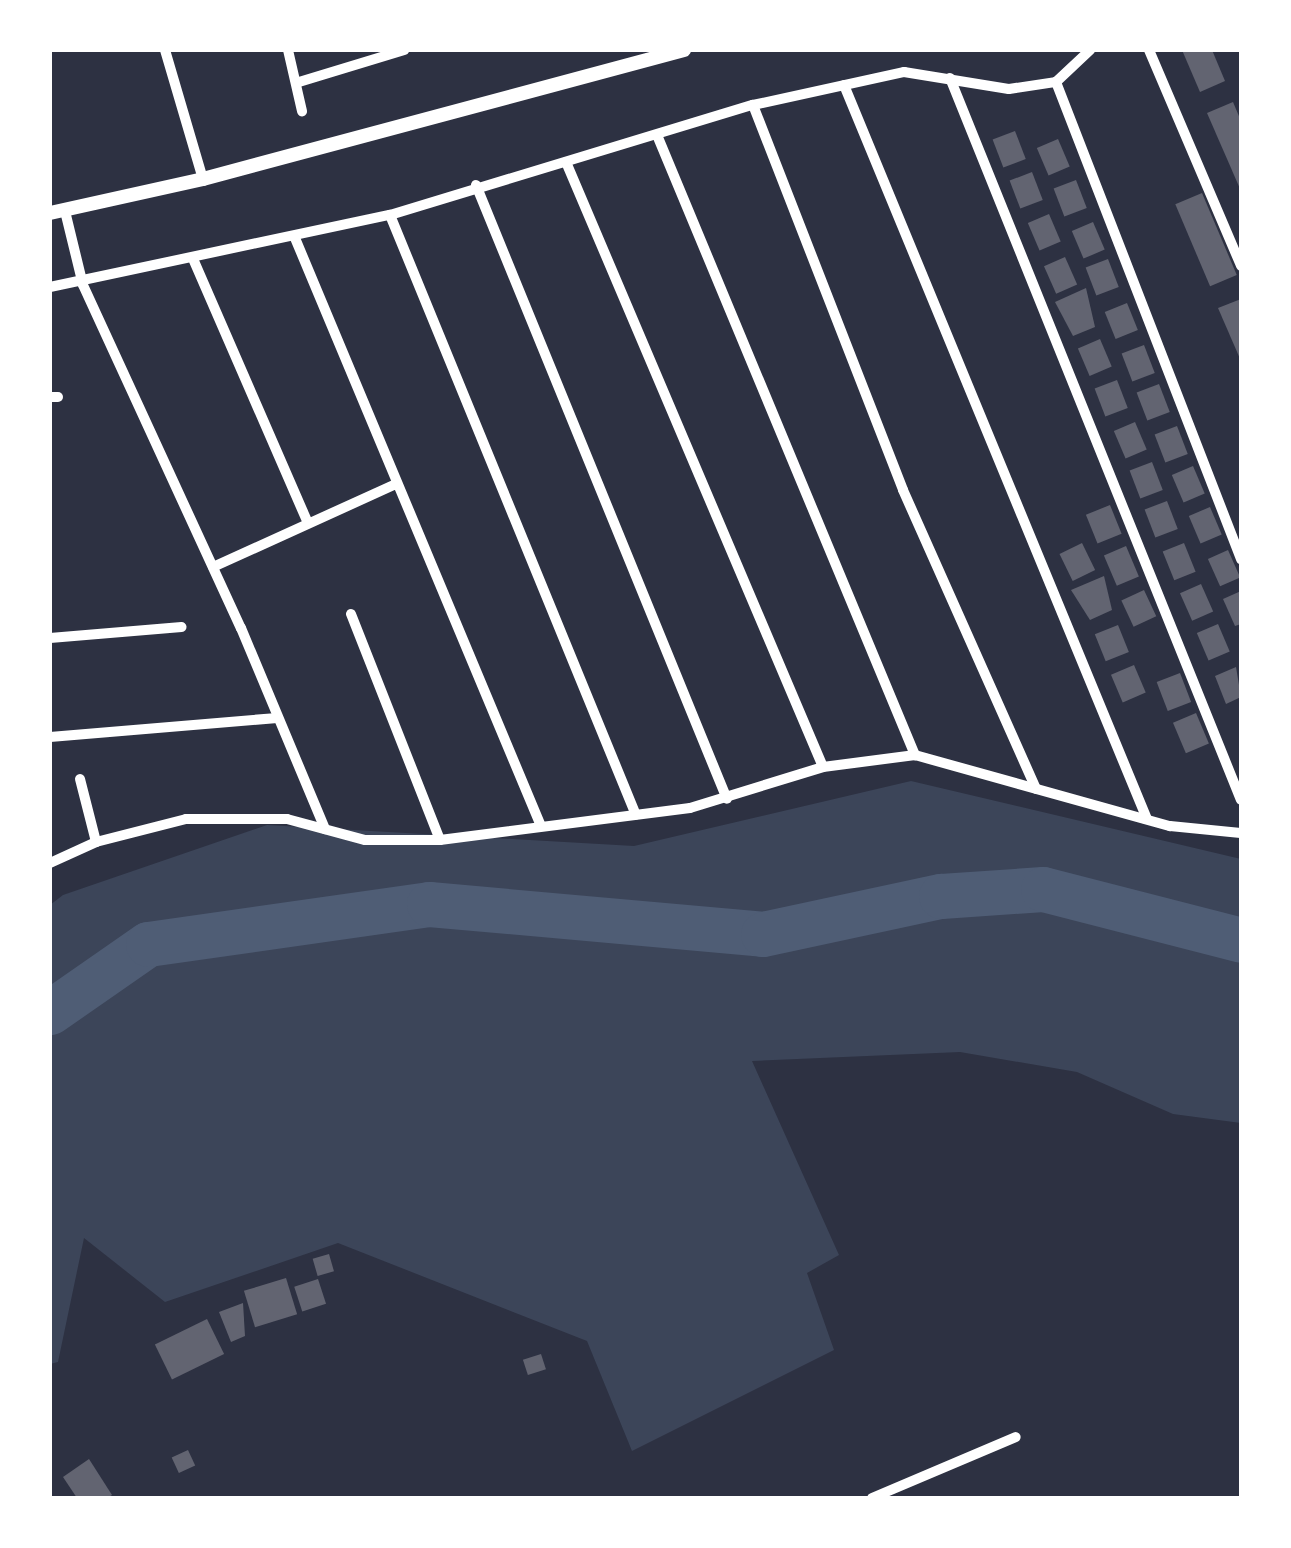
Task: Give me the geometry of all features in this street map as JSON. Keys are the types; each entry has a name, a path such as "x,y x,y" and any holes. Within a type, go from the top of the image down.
{"street":[{"path":"165,50 203,180"},
{"path":"288,50 300,82 302,112"},
{"path":"300,82 404,50"},
{"path":"324,829 212,567 83,285 57,212 203,180 684,50"},
{"path":"50,287 83,285 390,215 476,185 753,105 904,72 1009,88 1056,82 1090,50"},
{"path":"1149,50 1241,266"},
{"path":"950,78 1115,500 1241,800"},
{"path":"1056,82 1241,559"},
{"path":"844,85 1147,820"},
{"path":"753,105 904,490 1036,789"},
{"path":"657,135 914,755"},
{"path":"566,162 823,767"},
{"path":"476,185 727,798"},
{"path":"390,215 636,816"},
{"path":"294,238 394,485 541,826"},
{"path":"194,261 307,521"},
{"path":"212,567 394,485"},
{"path":"350,614 440,840"},
{"path":"50,638 182,627"},
{"path":"50,737 277,718"},
{"path":"50,863 96,842 186,819 287,819 366,840 440,840 636,816 727,798 823,767 914,755 1147,820 1241,832"},
{"path":"80,779 96,842"},
{"path":"872,1498 1016,1437"}],"shaded area":[{"path":"911,781 1241,859 1241,1123 1173,1114 1077,1072 960,1052 752,1061 839,1255 807,1273 834,1350 632,1451 587,1341 338,1243 165,1302 84,1238 58,1362 50,1364 50,905 63,895 267,825 634,846"}],"building":[{"path":"1182,50 1212,50 1225,81 1200,92"},
{"path":"1233,102 1241,121 1241,191 1207,113"},
{"path":"1015,131 1026,159 1003,168 993,140"},
{"path":"1058,139 1070,167 1049,176 1037,148"},
{"path":"1032,172 1043,200 1020,209 1010,181"},
{"path":"1076,180 1087,208 1064,217 1054,189"},
{"path":"1202,193 1237,275 1210,286 1175,204"},
{"path":"1049,214 1061,242 1040,251 1028,223"},
{"path":"1093,222 1105,250 1084,259 1072,231"},
{"path":"1065,257 1077,284 1056,294 1044,266"},
{"path":"1108,259 1119,287 1096,296 1086,268"},
{"path":"1086,288 1095,327 1073,336 1055,302"},
{"path":"1241,299 1241,361 1218,308"},
{"path":"1127,303 1138,330 1116,339 1105,312"},
{"path":"1100,339 1112,367 1090,376 1078,348"},
{"path":"1144,345 1155,373 1132,382 1122,354"},
{"path":"1117,380 1128,408 1105,417 1095,389"},
{"path":"1159,384 1170,412 1147,421 1137,393"},
{"path":"1135,422 1147,450 1126,459 1114,431"},
{"path":"1177,426 1188,454 1165,463 1155,435"},
{"path":"1152,462 1163,490 1140,499 1130,471"},
{"path":"1193,466 1205,494 1184,503 1172,475"},
{"path":"1167,501 1178,529 1155,538 1145,510"},
{"path":"1110,505 1122,534 1098,543 1086,515"},
{"path":"1210,507 1222,535 1201,544 1189,516"},
{"path":"1082,543 1095,570 1073,581 1060,554"},
{"path":"1184,543 1196,572 1174,580 1163,552"},
{"path":"1126,546 1139,576 1117,586 1104,555"},
{"path":"1228,550 1240,577 1220,586 1208,559"},
{"path":"1104,576 1112,610 1090,620 1071,590"},
{"path":"1201,584 1213,611 1192,621 1180,593"},
{"path":"1144,590 1156,616 1134,627 1121,601"},
{"path":"1241,591 1241,624 1235,626 1223,599"},
{"path":"1218,624 1230,652 1209,661 1197,633"},
{"path":"1118,625 1129,652 1106,661 1095,634"},
{"path":"1134,665 1146,693 1123,702 1111,675"},
{"path":"1236,667 1241,697 1226,704 1215,676"},
{"path":"1180,673 1191,702 1168,711 1157,682"},
{"path":"1196,713 1209,743 1186,753 1173,723"},
{"path":"329,1254 334,1271 318,1276 313,1259"},
{"path":"286,1278 297,1314 255,1327 244,1291"},
{"path":"318,1279 326,1304 302,1311 294,1287"},
{"path":"243,1303 245,1336 231,1342 219,1312"},
{"path":"207,1319 224,1354 172,1379 155,1344"},
{"path":"541,1354 546,1369 528,1375 523,1360"},
{"path":"188,1450 195,1465 179,1473 172,1458"},
{"path":"89,1459 112,1495 107,1498 77,1498 63,1477"}],"waterway":[{"path":"50,1012 148,944 429,904 763,934 941,896 1043,889 1241,940"}]}
